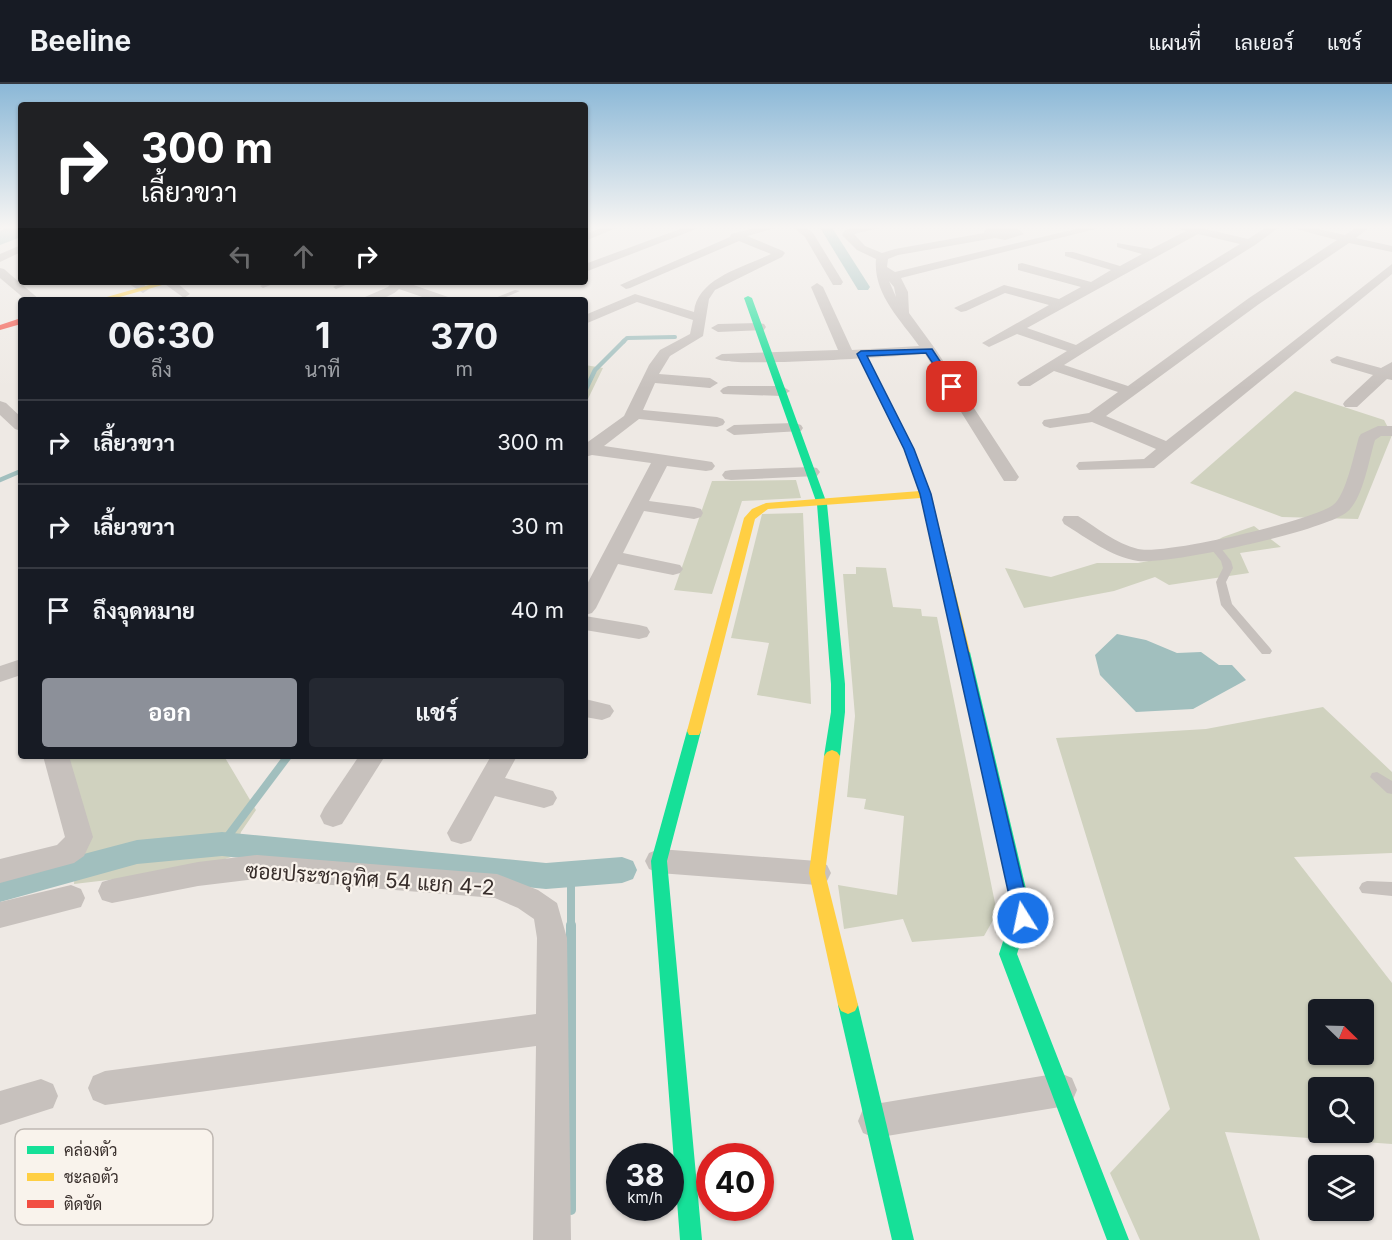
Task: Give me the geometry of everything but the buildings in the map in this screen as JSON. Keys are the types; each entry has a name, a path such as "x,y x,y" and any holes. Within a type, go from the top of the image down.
{"street":[{"path":"10,280 30,297"},
{"path":"626,285 638,280"},
{"path":"588,449 618,430 633,414 665,352 696,336 699,330 700,302 704,293 726,280"},
{"path":"884,280 891,302 929,350 1010,477"},
{"path":"897,280 902,286 902,313"},
{"path":"1070,280 1092,286"},
{"path":"989,343 1062,304 1101,280"},
{"path":"1025,383 1191,280"},
{"path":"1050,423 1094,417 1285,280"},
{"path":"1085,466 1148,464 1377,280"},
{"path":"107,297 137,285"},
{"path":"173,285 188,297"},
{"path":"372,297 392,290 397,285"},
{"path":"404,285 436,297"},
{"path":"817,287 909,449 926,494 1022,910 1023,918 1010,936 1008,954 1118,1240"},
{"path":"961,308 1004,288 1062,304"},
{"path":"748,298 822,504 838,684 838,712 817,873 903,1240"},
{"path":"588,319 639,299 699,318"},
{"path":"0,327 18,322"},
{"path":"718,328 759,327"},
{"path":"1016,329 1078,350"},
{"path":"722,358 770,358 929,350"},
{"path":"1337,360 1389,372"},
{"path":"1053,366 1129,391"},
{"path":"1351,404 1389,372"},
{"path":"650,378 710,383"},
{"path":"728,391 782,391"},
{"path":"1,408 18,404"},
{"path":"1,408 18,423"},
{"path":"633,414 717,422"},
{"path":"1094,417 1168,448"},
{"path":"734,430 795,428"},
{"path":"1071,520 1113,545 1137,556 1169,556 1321,518 1341,508 1350,494 1367,437 1378,431 1392,431"},
{"path":"588,450 706,466"},
{"path":"588,602 662,459"},
{"path":"731,475 811,472"},
{"path":"691,1240 659,861 750,518 756,511 766,506 822,504 926,494"},
{"path":"638,505 694,513"},
{"path":"611,557 673,568"},
{"path":"588,624 639,632"},
{"path":"0,674 18,668"},
{"path":"0,871 64,855 74,848 79,837 57,759"},
{"path":"333,816 370,759"},
{"path":"461,833 502,759"},
{"path":"488,784 544,798"},
{"path":"659,861 817,873"},
{"name":"ซอยประชาอุทิศ 54 แยก 4-2","path":"112,891 198,874 257,867 497,886 528,899 547,912 552,938 552,1240"},
{"path":"0,915 71,898"},
{"path":"105,1088 552,1028"},
{"path":"875,1121 1060,1090"},
{"path":"0,1108 41,1096"}],"lane":[{"path":"336,287 342,285"},
{"path":"501,297 517,291"},
{"path":"1213,545 1226,561 1228,568 1221,582 1227,605 1266,651"},
{"path":"1377,777 1392,789"},
{"path":"1366,888 1392,889"}],"green space":[{"path":"588,366 603,368 588,399"},
{"path":"1295,391 1384,420 1392,435 1358,519 1282,517 1190,483"},
{"path":"796,480 801,498 742,501 712,594 674,590 712,481"},
{"path":"803,513 811,704 757,695 769,643 731,638 762,514"},
{"path":"1254,526 1281,547 1240,553 1249,573 1169,585 1155,577 1114,591 1024,608 1005,568 1051,577 1097,563 1138,563 1192,553 1223,537"},
{"path":"856,567 886,568 893,607 921,609 922,616 937,617 997,913 984,936 912,942 903,919 844,929 838,885 897,895 904,816 864,809 866,799 847,797 855,716 843,574 856,574"},
{"path":"1323,707 1392,772 1392,853 1294,857 1392,983 1392,1144 1374,1143 1374,1077 1308,1077 1308,1138 1225,1132 1260,1240 1140,1240 1110,1173 1170,1109 1056,738 1206,729"},
{"path":"66,759 226,759 256,810 241,832 234,856 193,870 74,884 76,859"}],"water":[{"path":"1117,634 1146,640 1177,653 1201,652 1219,665 1232,665 1246,680 1193,709 1136,712 1100,675 1095,655"}],"waterway":[{"path":"859,280 863,287"},
{"path":"588,385 595,370 627,338 675,337"},
{"path":"0,480 18,472"},
{"path":"222,844 286,759"},
{"path":"0,889 137,852 222,844 546,876 622,870"},
{"path":"571,874 571,1210"}],"traffic: fast":[{"path":"748,298 822,504 838,684 838,712 832,756"},
{"path":"963,652 1022,910 1008,954 1118,1240"},
{"path":"691,1240 659,861 694,731"},
{"path":"848,1005 903,1240"}],"traffic: slow":[{"path":"112,297 158,285"},
{"path":"861,354 909,449 926,494 963,652"},
{"path":"694,731 750,518 756,511 766,506 926,494"},
{"path":"832,756 817,873 848,1005"}],"traffic: jam":[{"path":"0,328 18,322"}],"route":[{"path":"952,387 929,350 861,354 909,449 926,494 1023,918"}]}
